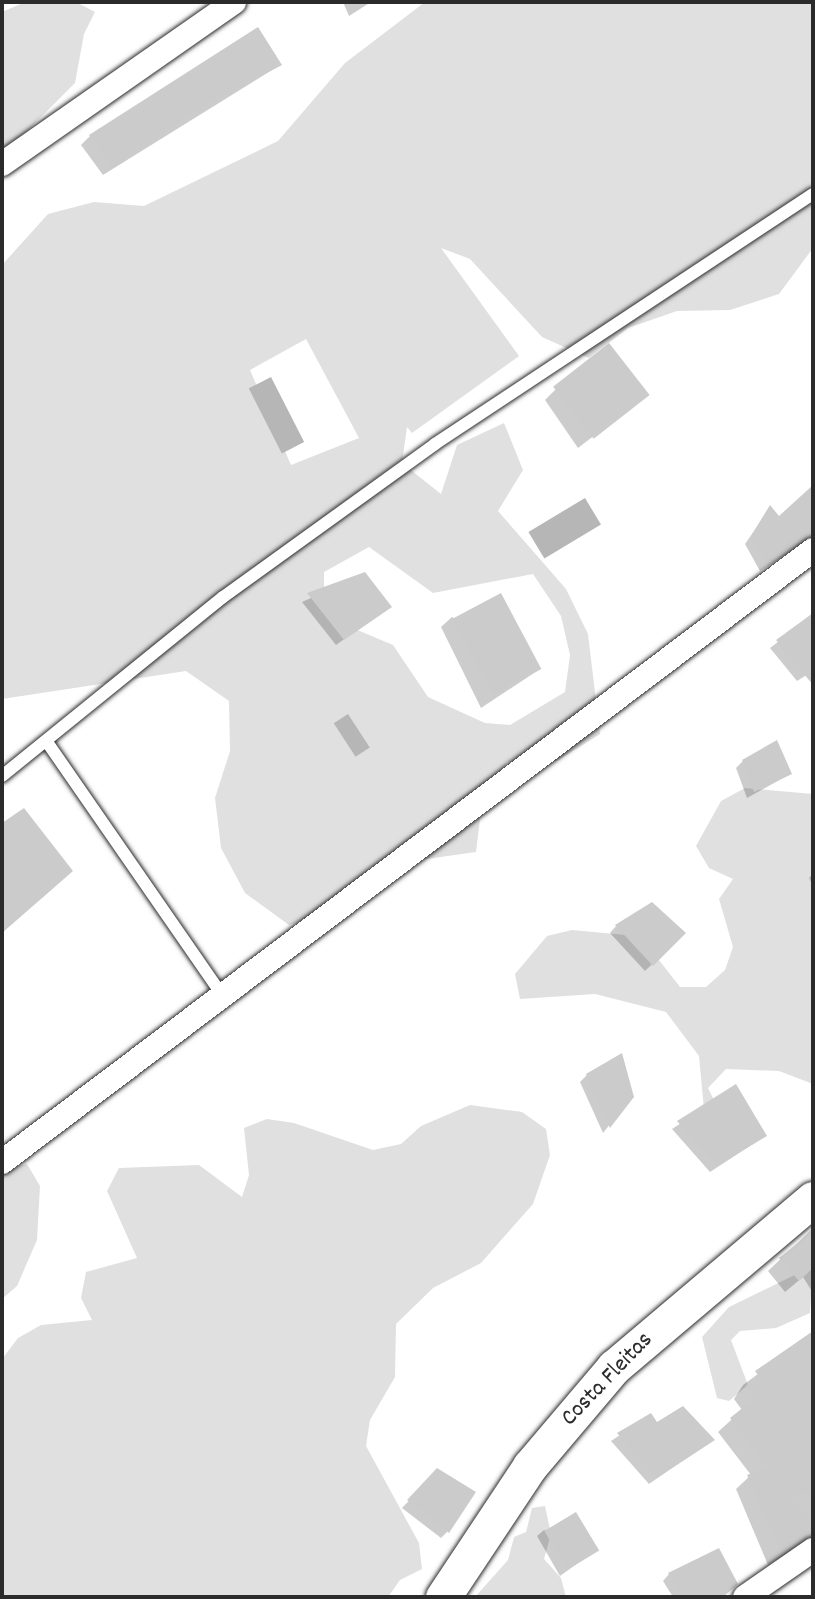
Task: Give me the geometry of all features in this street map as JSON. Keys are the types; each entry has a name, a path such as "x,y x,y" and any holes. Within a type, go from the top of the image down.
{"main road":[{"name":"Costa Fleitas","path":"443,1597 530,1466 614,1367 813,1199"}],"street":[{"path":"2,163 234,2"},
{"path":"2,1162 813,550"},
{"path":"746,1597 813,1550"}],"lane":[{"path":"2,776 223,597 435,444 813,194"},
{"path":"47,742 223,996"}],"shaded area":[{"path":"25,2 76,2 95,12 84,34 75,83 2,156 2,12"},
{"path":"425,2 813,2 813,248 779,294 730,310 677,311 628,328 589,358 542,337 470,259 441,248 519,356 412,433 407,427 402,463 441,494 457,445 504,423 523,470 498,511 566,589 588,634 600,734 557,761 507,762 482,803 476,852 370,867 338,909 289,925 245,893 221,848 215,798 230,751 229,701 186,671 2,699 2,265 48,214 94,202 144,206 278,141 345,63","holes":["306,339 359,438 291,465 250,370","369,547 433,593 533,574 561,616 570,655 565,692 510,725 485,723 428,697 393,645 348,626 324,596 324,572"]},
{"path":"271,377 304,442 282,453 249,388"},
{"path":"585,498 601,525 544,559 528,532"},
{"path":"348,714 370,748 356,757 334,723"},
{"path":"745,788 813,794 813,1084 779,1071 726,1069 708,1088 731,1134 706,1131 699,1056 666,1012 595,994 520,999 515,974 547,936 572,930 626,935 648,946 680,987 706,987 725,970 733,947 719,899 733,879 709,868 696,846 721,801"},
{"path":"470,1105 522,1112 546,1129 550,1155 533,1204 481,1263 433,1288 396,1324 395,1377 370,1420 366,1446 419,1543 422,1569 400,1580 388,1597 2,1597 2,1359 18,1338 41,1325 92,1320 81,1298 86,1272 137,1258 107,1191 119,1168 199,1165 242,1197 249,1175 244,1128 267,1119 294,1123 373,1150 401,1144 421,1126"},
{"path":"27,1164 40,1186 37,1240 17,1286 2,1299 2,1171"},
{"path":"813,1266 810,1313 776,1328 740,1331 731,1340 748,1385 729,1401 717,1398 702,1337 729,1307"},
{"path":"545,1506 551,1534 544,1559 561,1578 566,1597 475,1597 508,1560 514,1537 526,1532 532,1508"}],"building":[{"path":"258,27 282,65 195,111 112,168 89,135"},
{"path":"609,343 650,395 594,439 553,387"},
{"path":"813,485 813,535 767,566 751,536 770,505 779,516"},
{"path":"365,572 392,607 344,640 307,593"},
{"path":"501,593 541,669 493,695 452,619"},
{"path":"813,613 813,685 776,640"},
{"path":"777,740 792,774 754,792 742,760"},
{"path":"24,808 73,871 2,933 2,823"},
{"path":"652,902 686,933 653,966 615,925"},
{"path":"622,1053 634,1097 610,1128 586,1074"},
{"path":"736,1084 767,1136 717,1166 677,1121"},
{"path":"813,1231 813,1268 799,1281 779,1258"},
{"path":"813,1331 813,1492 789,1496 813,1522 813,1535 781,1554 747,1475 767,1467 730,1418 755,1398 746,1385 762,1381 755,1371"},
{"path":"683,1406 715,1440 657,1478 617,1433 651,1413 657,1422"},
{"path":"437,1468 476,1492 449,1533 407,1500"},
{"path":"576,1512 599,1551 567,1570 544,1531"},
{"path":"719,1548 738,1584 723,1597 684,1597 668,1573"}]}
